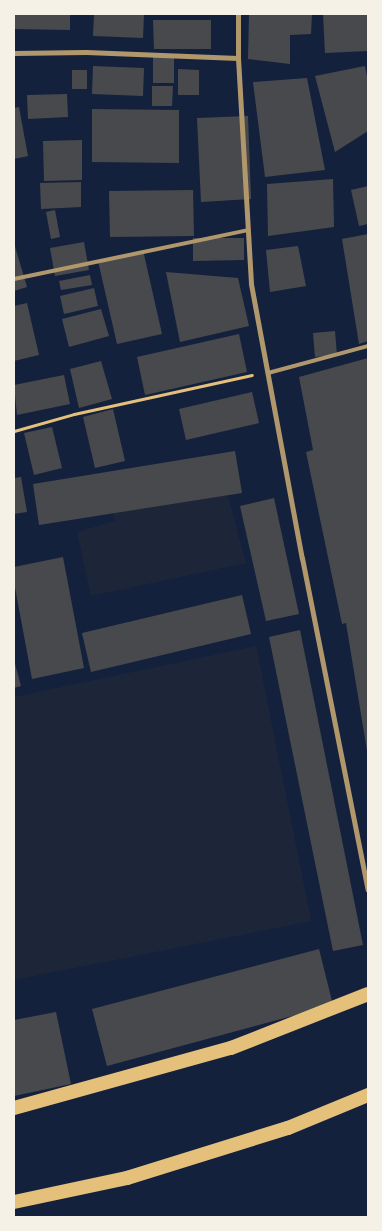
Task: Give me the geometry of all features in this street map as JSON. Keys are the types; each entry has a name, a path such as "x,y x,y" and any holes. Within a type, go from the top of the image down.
{"highway":[{"path":"14,1108 231,1048 368,994"},
{"path":"14,1202 127,1178 288,1128 368,1095"}],"street":[{"path":"238,14 238,58 251,284 368,890"},
{"path":"14,53 86,52 238,58"}],"lane":[{"path":"14,279 248,230"},
{"path":"267,372 368,346"}],"path":[{"path":"14,431 74,414 267,372"}],"shaded area":[{"path":"221,471 246,563 91,596 77,532 115,521 109,496"},
{"path":"256,646 311,921 14,980 14,697"}],"building":[{"path":"14,14 70,14 70,30 14,29"},
{"path":"94,14 144,14 143,38 93,36"},
{"path":"249,14 312,14 311,34 290,35 290,64 248,59"},
{"path":"323,14 368,14 368,51 325,53"},
{"path":"153,20 211,20 211,49 154,49"},
{"path":"153,57 174,57 174,83 153,83"},
{"path":"93,66 144,68 143,96 92,94"},
{"path":"365,66 368,82 368,131 335,152 315,76"},
{"path":"178,69 199,70 199,95 178,95"},
{"path":"72,70 87,70 87,89 72,89"},
{"path":"307,78 325,170 265,177 253,82"},
{"path":"152,86 173,86 172,106 152,106"},
{"path":"67,94 68,117 28,119 27,95"},
{"path":"19,107 28,156 14,159 14,108"},
{"path":"92,109 179,110 179,163 92,162"},
{"path":"248,116 251,199 201,202 197,118"},
{"path":"82,140 82,180 44,181 43,141"},
{"path":"333,179 334,227 268,236 267,184"},
{"path":"81,182 81,207 41,209 40,183"},
{"path":"368,186 368,224 359,226 351,190"},
{"path":"193,190 194,236 110,237 109,191"},
{"path":"55,210 60,237 51,239 46,212"},
{"path":"368,234 368,341 359,344 342,239"},
{"path":"193,238 244,238 244,260 193,261"},
{"path":"84,242 89,270 55,276 50,248"},
{"path":"14,243 27,287 14,291"},
{"path":"298,246 306,286 270,292 266,250"},
{"path":"143,250 162,334 117,344 98,261"},
{"path":"166,272 238,278 249,326 180,342"},
{"path":"90,275 92,285 61,290 59,281"},
{"path":"94,288 98,306 64,314 60,296"},
{"path":"27,303 39,355 14,361 14,306"},
{"path":"101,309 109,336 69,347 62,319"},
{"path":"335,331 337,355 315,357 313,333"},
{"path":"239,334 247,372 145,395 137,357"},
{"path":"368,358 367,751 346,623 342,624 306,452 313,450 299,377"},
{"path":"101,361 112,399 79,408 70,369"},
{"path":"64,375 70,404 17,415 14,385"},
{"path":"252,392 259,423 186,440 179,409"},
{"path":"113,409 125,461 95,468 83,417"},
{"path":"52,427 62,468 34,475 24,433"},
{"path":"235,451 242,493 39,525 33,484"},
{"path":"21,477 27,512 14,514 14,478"},
{"path":"274,498 299,614 266,621 240,506"},
{"path":"63,557 84,668 32,679 14,582 14,567"},
{"path":"242,595 251,634 91,672 82,633"},
{"path":"300,630 363,945 333,951 269,637"},
{"path":"14,660 21,686 14,688"},
{"path":"319,949 333,1005 107,1066 92,1009"},
{"path":"56,1012 71,1084 14,1096 14,1020"}]}
